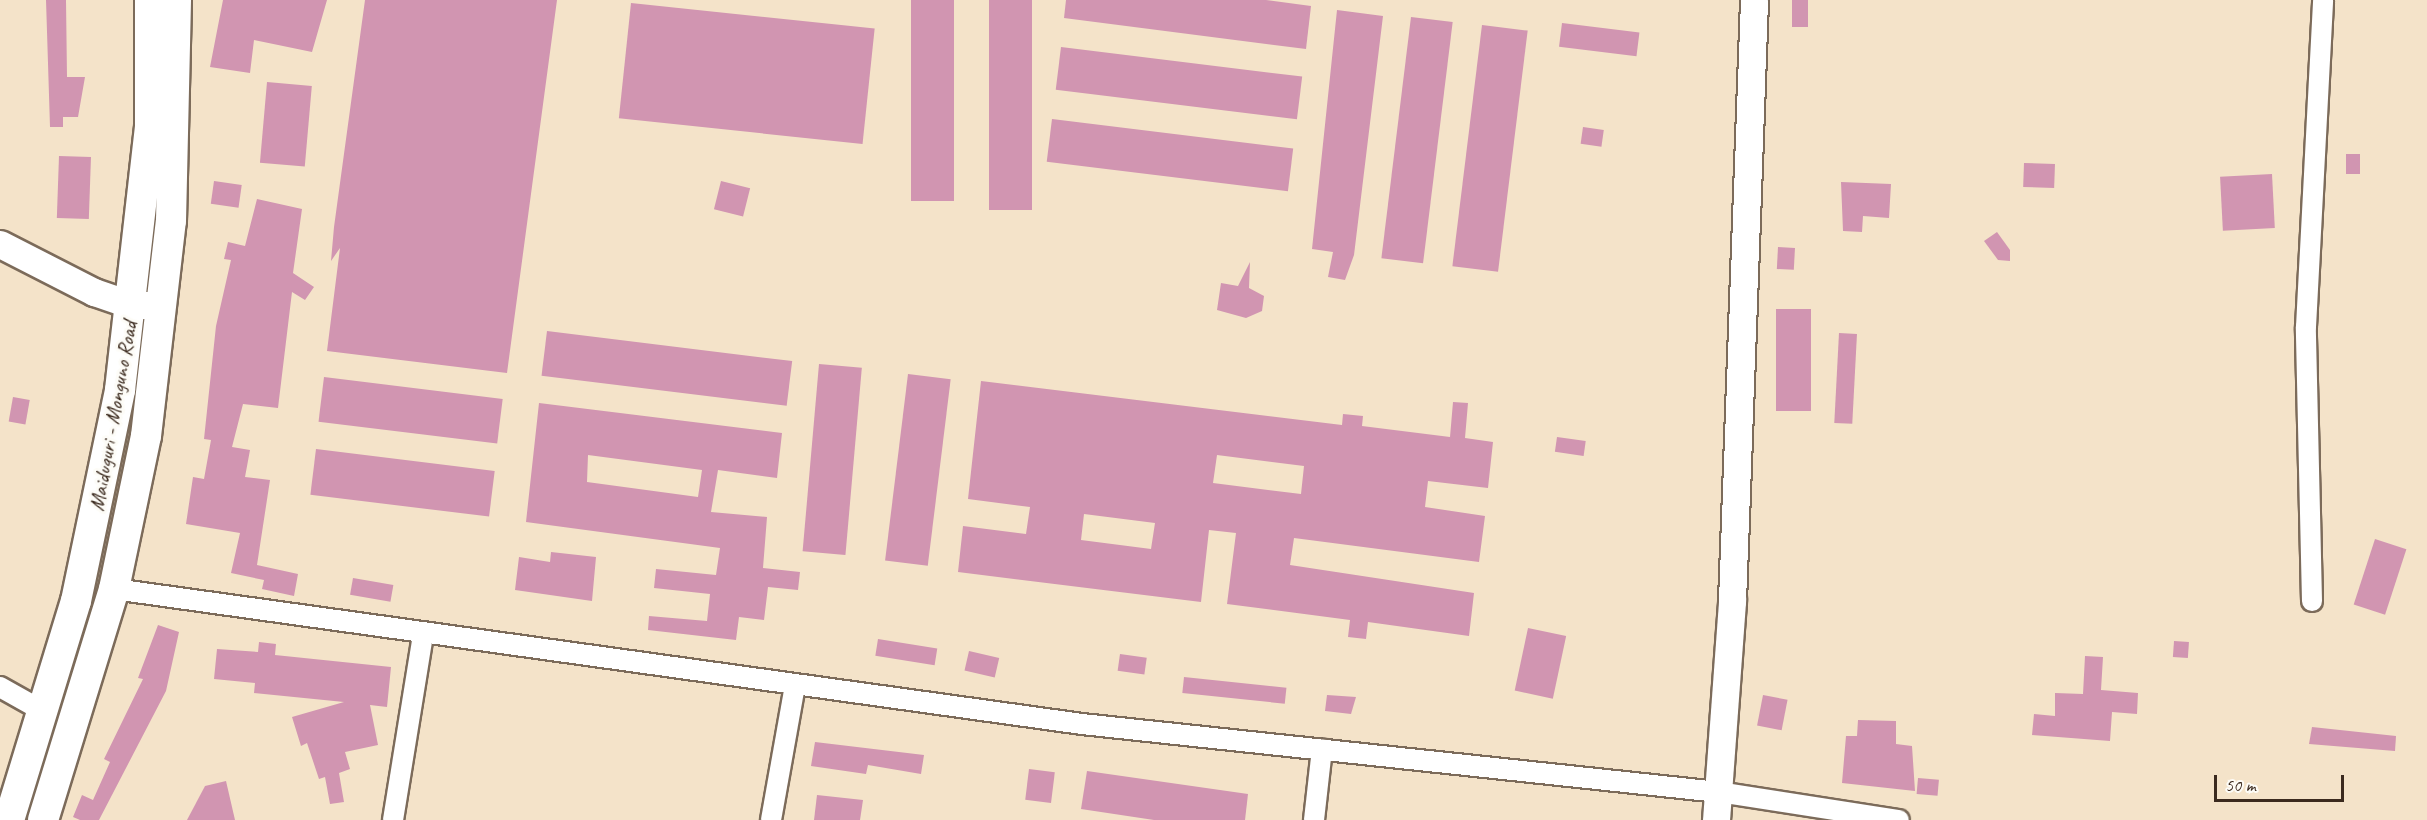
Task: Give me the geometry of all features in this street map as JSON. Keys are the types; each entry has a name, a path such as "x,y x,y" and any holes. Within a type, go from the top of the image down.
{"main road":[{"name":"Maiduguri - Monguno Road","path":"43,820 114,589 146,436 150,0"},
{"name":"Maiduguri - Monguno Road","path":"9,820 76,601 146,305 171,221 176,0"}],"street":[{"path":"1716,820 1732,601 1754,0"},
{"path":"2312,601 2306,327 2323,0"},
{"path":"0,244 94,292 146,305"},
{"path":"114,589 423,635 795,685 1322,749 1718,792 1899,820"},
{"path":"393,820 423,635"},
{"path":"771,820 795,685"},
{"path":"0,687 43,711"},
{"path":"1314,820 1322,749"}],"building":[{"path":"46,0 66,0 67,77 85,77 78,117 63,117 63,127 50,127"},
{"path":"223,0 327,0 312,52 254,40 250,73 210,67"},
{"path":"365,0 557,0 507,373 327,351 340,248 331,261 334,227"},
{"path":"911,0 954,0 954,201 911,201"},
{"path":"989,0 1032,0 1032,210 989,210"},
{"path":"1066,0 1266,0 1311,6 1306,49 1064,18"},
{"path":"1792,0 1808,0 1808,27 1792,27"},
{"path":"631,3 875,29 863,144 619,118"},
{"path":"1337,10 1383,16 1354,255 1345,280 1328,277 1333,252 1312,249"},
{"path":"1411,17 1453,22 1423,263 1381,258"},
{"path":"1562,23 1639,33 1636,56 1559,47"},
{"path":"1482,25 1528,31 1498,272 1452,266"},
{"path":"1061,47 1302,77 1297,119 1056,90"},
{"path":"267,82 312,86 305,167 260,163"},
{"path":"1052,119 1293,149 1288,191 1047,162"},
{"path":"1583,127 1604,130 1601,147 1581,144"},
{"path":"2346,154 2360,154 2360,174 2346,174"},
{"path":"59,156 91,157 89,219 57,218"},
{"path":"2024,163 2055,164 2054,188 2023,187"},
{"path":"2272,174 2275,228 2223,231 2220,177"},
{"path":"214,181 242,185 239,208 211,204"},
{"path":"721,181 750,188 743,216 714,209"},
{"path":"1841,182 1891,184 1889,218 1863,216 1862,232 1843,231"},
{"path":"257,199 302,209 293,273 314,287 305,300 292,292 278,408 243,404 232,447 250,450 245,477 270,480 257,565 298,574 294,596 262,589 264,580 231,573 240,533 186,524 193,477 204,479 211,440 204,439 216,326 231,260 224,259 228,242 245,246"},
{"path":"1997,232 2010,250 2010,261 1998,260 1984,241"},
{"path":"1778,247 1795,248 1794,270 1777,269"},
{"path":"1250,262 1249,288 1264,296 1262,311 1246,318 1217,310 1221,283 1238,286"},
{"path":"1776,309 1811,309 1811,411 1776,411"},
{"path":"547,331 792,361 787,406 542,376"},
{"path":"1839,333 1857,334 1852,424 1834,423"},
{"path":"819,364 862,368 845,555 803,551"},
{"path":"908,374 951,379 928,566 885,561"},
{"path":"324,377 503,399 497,444 319,422"},
{"path":"981,381 1342,425 1343,414 1363,416 1362,426 1450,437 1453,402 1468,403 1465,438 1493,442 1488,488 1428,481 1425,507 1485,516 1479,562 1294,538 1290,565 1474,593 1469,636 1368,622 1366,639 1348,637 1350,620 1227,604 1236,533 1209,530 1201,602 958,572 963,526 1026,534 1030,507 968,499","holes":["1217,455 1304,466 1301,494 1213,483","1084,514 1155,523 1151,549 1081,540"]},
{"path":"13,397 30,400 25,425 9,422"},
{"path":"539,403 782,433 777,478 718,470 711,512 767,517 763,568 800,572 798,590 768,587 764,620 739,617 736,640 648,630 649,616 707,621 710,594 654,588 656,569 716,575 720,548 526,522","holes":["588,455 702,470 698,497 587,482"]},
{"path":"1557,437 1586,441 1584,456 1555,452"},
{"path":"316,449 495,471 489,517 310,495"},
{"path":"2375,539 2406,549 2385,615 2354,605"},
{"path":"551,552 596,557 592,601 515,590 519,557 550,562"},
{"path":"353,578 393,585 390,602 350,595"},
{"path":"158,625 179,632 166,691 99,820 80,820 73,817 82,795 93,800 110,762 104,759 143,679 138,678"},
{"path":"1528,628 1566,636 1553,699 1515,691"},
{"path":"878,639 937,648 935,665 875,656"},
{"path":"2174,641 2189,642 2188,658 2173,657"},
{"path":"259,642 276,644 275,655 391,667 387,707 370,705 378,745 345,752 350,769 339,773 344,802 330,804 325,777 319,779 307,743 301,746 292,717 344,702 254,693 255,683 214,679 217,649 258,652"},
{"path":"969,651 999,658 995,677 965,670"},
{"path":"1120,654 1147,658 1144,675 1118,671"},
{"path":"2085,656 2103,657 2101,690 2138,693 2137,714 2112,712 2110,741 2032,735 2034,714 2055,716 2055,693 2083,694"},
{"path":"1184,677 1286,688 1285,704 1182,693"},
{"path":"1327,695 1356,697 1351,714 1325,711"},
{"path":"1763,695 1788,700 1782,730 1757,725"},
{"path":"1858,720 1896,721 1896,744 1912,746 1915,791 1842,783 1846,736 1857,736"},
{"path":"2312,727 2396,736 2395,751 2309,744"},
{"path":"815,742 924,755 921,774 868,765 866,774 811,766"},
{"path":"1029,769 1055,772 1051,803 1025,800"},
{"path":"1087,771 1248,794 1245,820 1154,820 1081,809"},
{"path":"1918,778 1939,780 1938,796 1917,794"},
{"path":"226,781 235,820 187,820 205,786"},
{"path":"817,795 863,800 860,820 814,820"}]}
